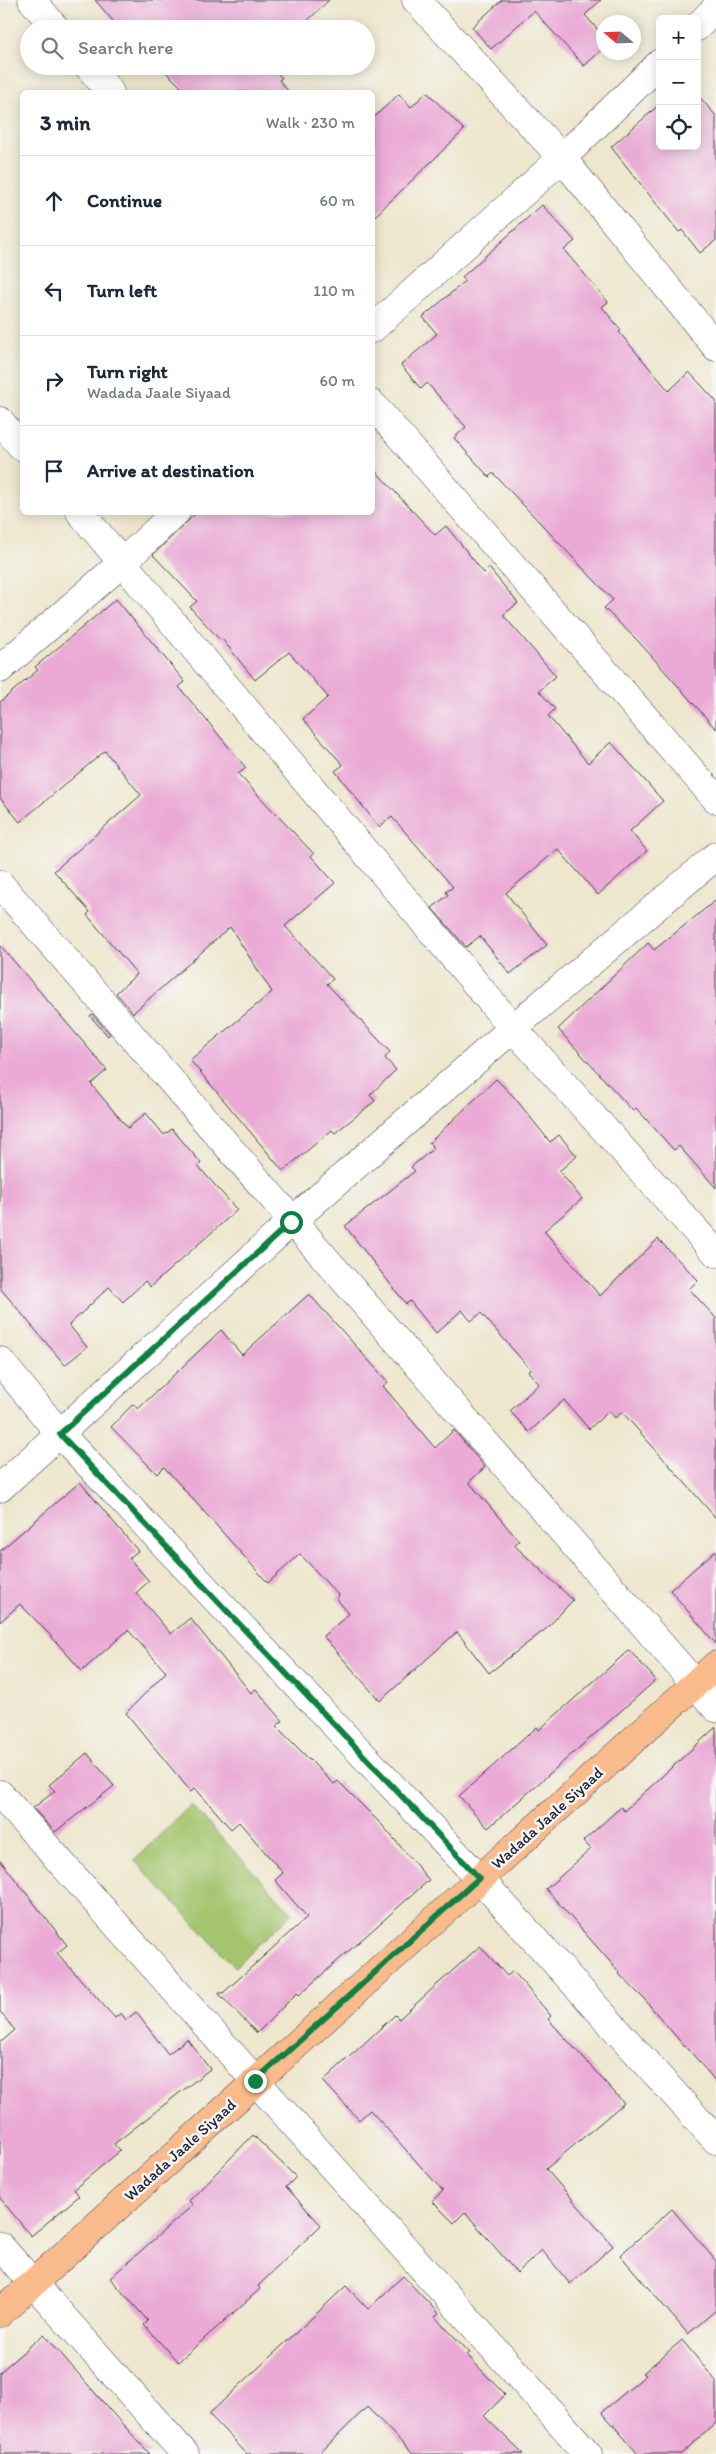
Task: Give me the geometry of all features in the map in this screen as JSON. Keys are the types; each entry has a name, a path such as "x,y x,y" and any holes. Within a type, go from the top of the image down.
{"main road":[{"name":"Wadada Jaale Siyaad","path":"0,2313 479,1878 716,1666"}],"street":[{"path":"32,0 49,20"},
{"path":"416,0 562,158 716,347"},
{"path":"701,22 716,8"},
{"path":"375,326 562,158 656,67"},
{"path":"96,75 108,90"},
{"path":"375,407 716,799"},
{"path":"0,421 20,445"},
{"path":"83,515 124,561 513,1028 716,1253"},
{"path":"0,669 124,561 173,515"},
{"path":"0,1488 291,1222 513,1028 716,856"},
{"path":"0,884 291,1222 716,1708"},
{"path":"0,1361 60,1434 479,1878 716,2140"},
{"path":"0,1794 588,2454"},
{"path":"0,2246 186,2454"}],"green space":[{"path":"191,1805 292,1913 235,1967 134,1860"}],"building":[{"path":"95,0 329,0 308,20 112,20"},
{"path":"502,0 601,0 585,15 596,28 596,55 584,66 534,11 491,49 472,27"},
{"path":"169,75 279,75 282,78 279,80 287,90 184,90"},
{"path":"427,92 464,130 375,216 375,116 399,94 411,107"},
{"path":"701,99 716,116 716,240 700,253 682,230 679,232 611,147 656,108 656,150 701,150"},
{"path":"542,205 575,241 564,250 608,302 602,307 621,330 619,332 669,391 689,372 716,401 716,729 638,641 604,608 613,600 493,473 489,477 454,438 466,427 427,383 421,389 401,365 437,334 423,317 465,281 462,277"},
{"path":"375,470 435,535 446,526 484,573 489,568 518,603 503,615 556,676 539,691 555,709 548,716 588,763 611,742 663,801 630,831 647,851 598,895 558,849 506,893 547,945 510,974 480,936 466,947 432,908 448,895 446,892 453,887 392,817 379,827 335,771 343,765 303,719 328,697 289,652 255,680 222,639 220,640 190,607 197,601 153,555 194,515 375,515"},
{"path":"116,599 185,682 179,687 246,768 238,774 314,854 311,856 335,883 285,926 333,979 327,984 390,1052 385,1058 396,1070 370,1095 375,1101 335,1133 332,1130 283,1171 190,1060 272,992 230,927 133,1013 116,993 137,974 87,915 90,912 54,871 141,795 105,751 20,822 0,798 0,702 38,670 35,667"},
{"path":"716,900 716,1188 679,1146 674,1150 636,1108 633,1111 558,1029 648,943 654,950"},
{"path":"0,945 107,1070 91,1084 128,1128 146,1113 164,1135 172,1129 201,1163 198,1166 237,1210 150,1287 145,1281 123,1302 109,1287 69,1325 87,1347 65,1365 0,1288"},
{"path":"92,1014 110,1034 108,1036 90,1016"},
{"path":"496,1079 515,1098 550,1142 559,1135 577,1156 559,1171 582,1199 544,1231 600,1296 658,1239 698,1280 689,1289 716,1318 716,1518 622,1412 615,1418 609,1411 589,1429 564,1400 529,1432 510,1411 539,1384 528,1371 530,1369 481,1313 471,1321 462,1310 436,1333 410,1301 406,1304 345,1226 415,1171 411,1167 434,1148 429,1143"},
{"path":"309,1294 388,1382 383,1386 435,1448 454,1430 485,1467 469,1482 519,1541 514,1545 573,1600 547,1628 489,1673 457,1632 380,1701 323,1636 349,1614 336,1598 339,1596 300,1554 268,1583 164,1467 157,1474 111,1427 133,1404 138,1409 221,1330 242,1355"},
{"path":"80,1482 138,1551 129,1558 149,1581 136,1593 171,1634 190,1618 251,1693 256,1689 283,1721 276,1726 334,1784 338,1781 383,1826 429,1880 299,1995 297,1993 257,2033 218,1993 223,1993 307,1917 275,1880 283,1873 239,1822 231,1829 195,1788 191,1792 126,1713 166,1672 128,1630 82,1671 20,1604 0,1622 0,1551"},
{"path":"716,1550 716,1644 670,1590"},
{"path":"629,1650 656,1680 488,1828 459,1796 537,1727 539,1730"},
{"path":"716,1727 716,2082 546,1889 591,1849 583,1841 621,1807 624,1811"},
{"path":"87,1753 114,1786 55,1832 33,1808 55,1791 49,1785"},
{"path":"0,1860 67,1945 57,1953 115,2018 121,2013 126,2020 136,2012 168,2054 187,2039 210,2069 114,2144 120,2151 74,2189 79,2196 31,2236 0,2198 0,2043 15,2030 0,2012"},
{"path":"480,1946 507,1976 513,1971 551,2016 548,2019 624,2103 546,2169 613,2246 570,2284 542,2250 517,2273 465,2212 454,2223 432,2201 443,2191 370,2110 359,2120 323,2081 395,2015 399,2019"},
{"path":"253,2135 296,2177 286,2187 321,2225 258,2286 260,2289 178,2362 144,2325 148,2321 110,2278 193,2205 189,2201"},
{"path":"672,2209 716,2261 716,2310 688,2334 620,2255"},
{"path":"403,2276 439,2314 435,2317 470,2353 467,2355 505,2395 484,2416 523,2454 413,2454 367,2407 319,2454 247,2454 209,2414 346,2286 368,2309"},
{"path":"44,2334 150,2454 0,2454 0,2372"},
{"path":"682,2340 716,2381 716,2423 681,2454 638,2454 602,2412 646,2375 643,2373"}],"route":[{"path":"255,2081 479,1878 60,1434 291,1222"}]}
